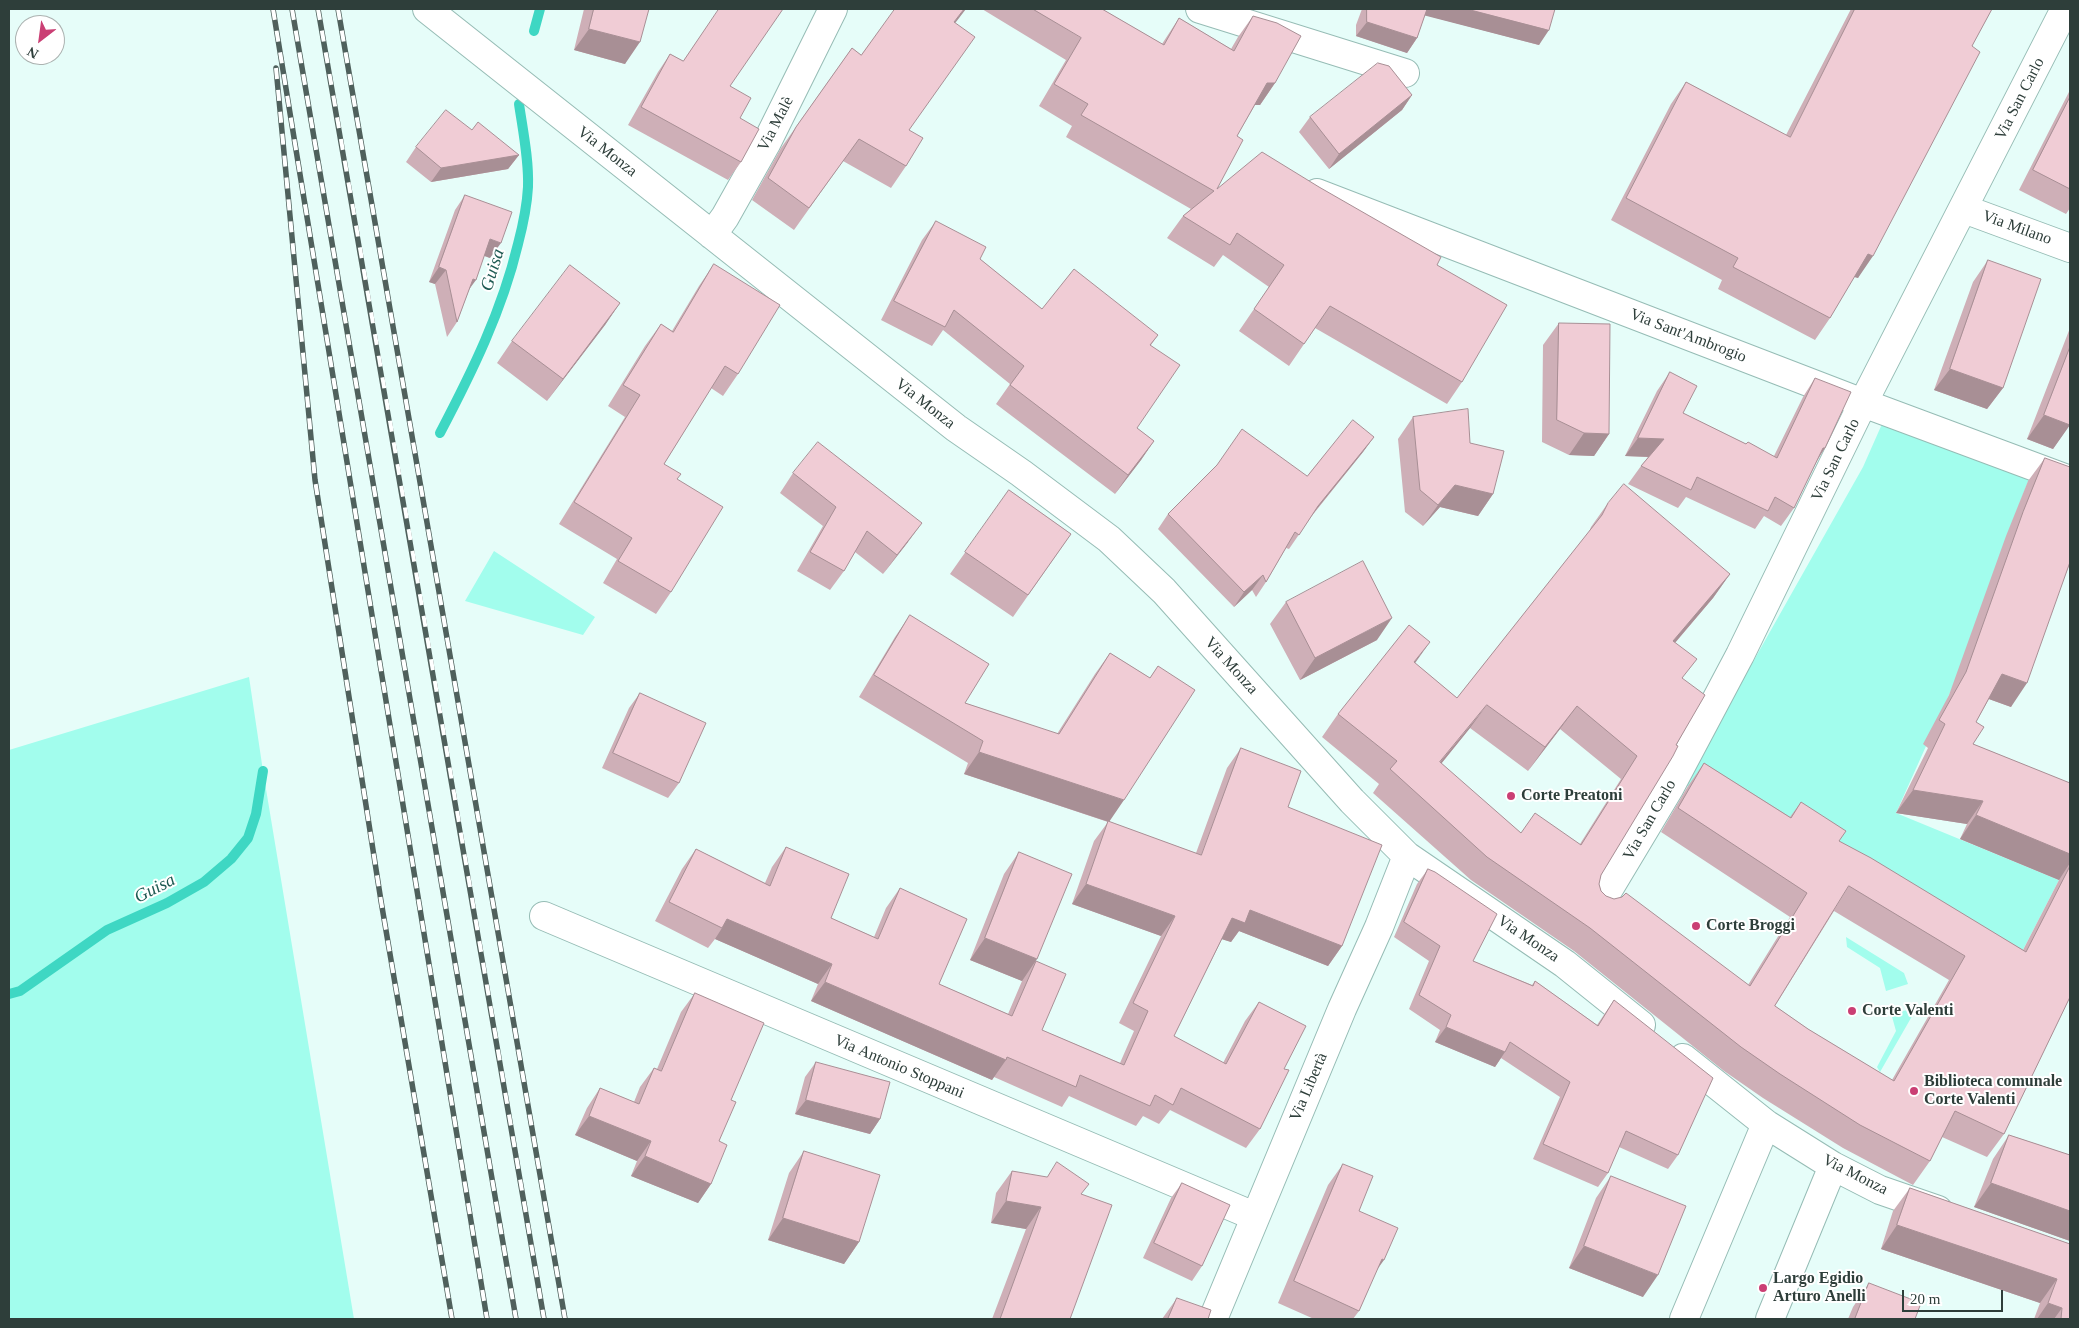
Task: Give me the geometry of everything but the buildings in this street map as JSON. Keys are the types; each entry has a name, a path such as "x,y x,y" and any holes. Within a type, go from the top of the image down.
{"street":[{"name":"Via Monza","path":"427,9 956,428 1021,473 1109,539 1164,591 1352,801 1407,856 1567,960 1766,1124 1833,1166 1880,1190 1960,1218"},
{"name":"Via Malè","path":"712,235 725,217 766,144 833,9"},
{"path":"1200,9 1406,73"},
{"name":"Via San Carlo","path":"1598,907 1670,787 1740,656 1863,404 2065,9"},
{"name":"Via Sant'Ambrogio","path":"1306,189 1863,404 2070,480"},
{"name":"Via Milano","path":"1964,209 2070,248"},
{"name":"Via Libertà","path":"1213,1319 1254,1216 1379,928 1407,856"},
{"name":"Via Antonio Stoppani","path":"544,916 1254,1216"},
{"path":"1684,1319 1766,1124"},
{"path":"1770,1319 1833,1166"}],"green space":[{"path":"1882,424 2031,474 1953,686 1896,813 2059,880 2009,977 1774,841 1684,784 1863,467"},
{"path":"494,551 595,617 583,635 465,601"},
{"path":"249,677 354,1319 9,1319 9,750"},
{"path":"1846,937 1904,973 1908,984 1886,991 1880,968 1847,947"},
{"path":"1914,1009 1915,1011 1880,1072 1877,1067 1896,1031 1891,1013"}],"waterway":[{"name":"Guisa","path":"534,31 540,9"},
{"name":"Guisa","path":"440,433 475,364 495,317 520,237 527,201 528,166 519,104"},
{"name":"Guisa","path":"9,994 20,991 107,930 167,903 204,882 231,859 248,838 256,814 263,771"}],"railway":[{"path":"273,9 487,1319"},
{"path":"292,9 516,1319"},
{"path":"318,9 544,1319"},
{"path":"338,9 565,1319"},
{"path":"276,68 315,480 381,901 452,1319"}],"place":[{"name":"Corte Preatoni","path":"1511,796"},
{"name":"Corte Broggi","path":"1696,926"},
{"name":"Corte Valenti","path":"1852,1011"},
{"name":"Biblioteca comunale Corte Valenti","path":"1914,1091"},
{"name":"Largo Egidio Arturo Anelli","path":"1763,1288"}]}
